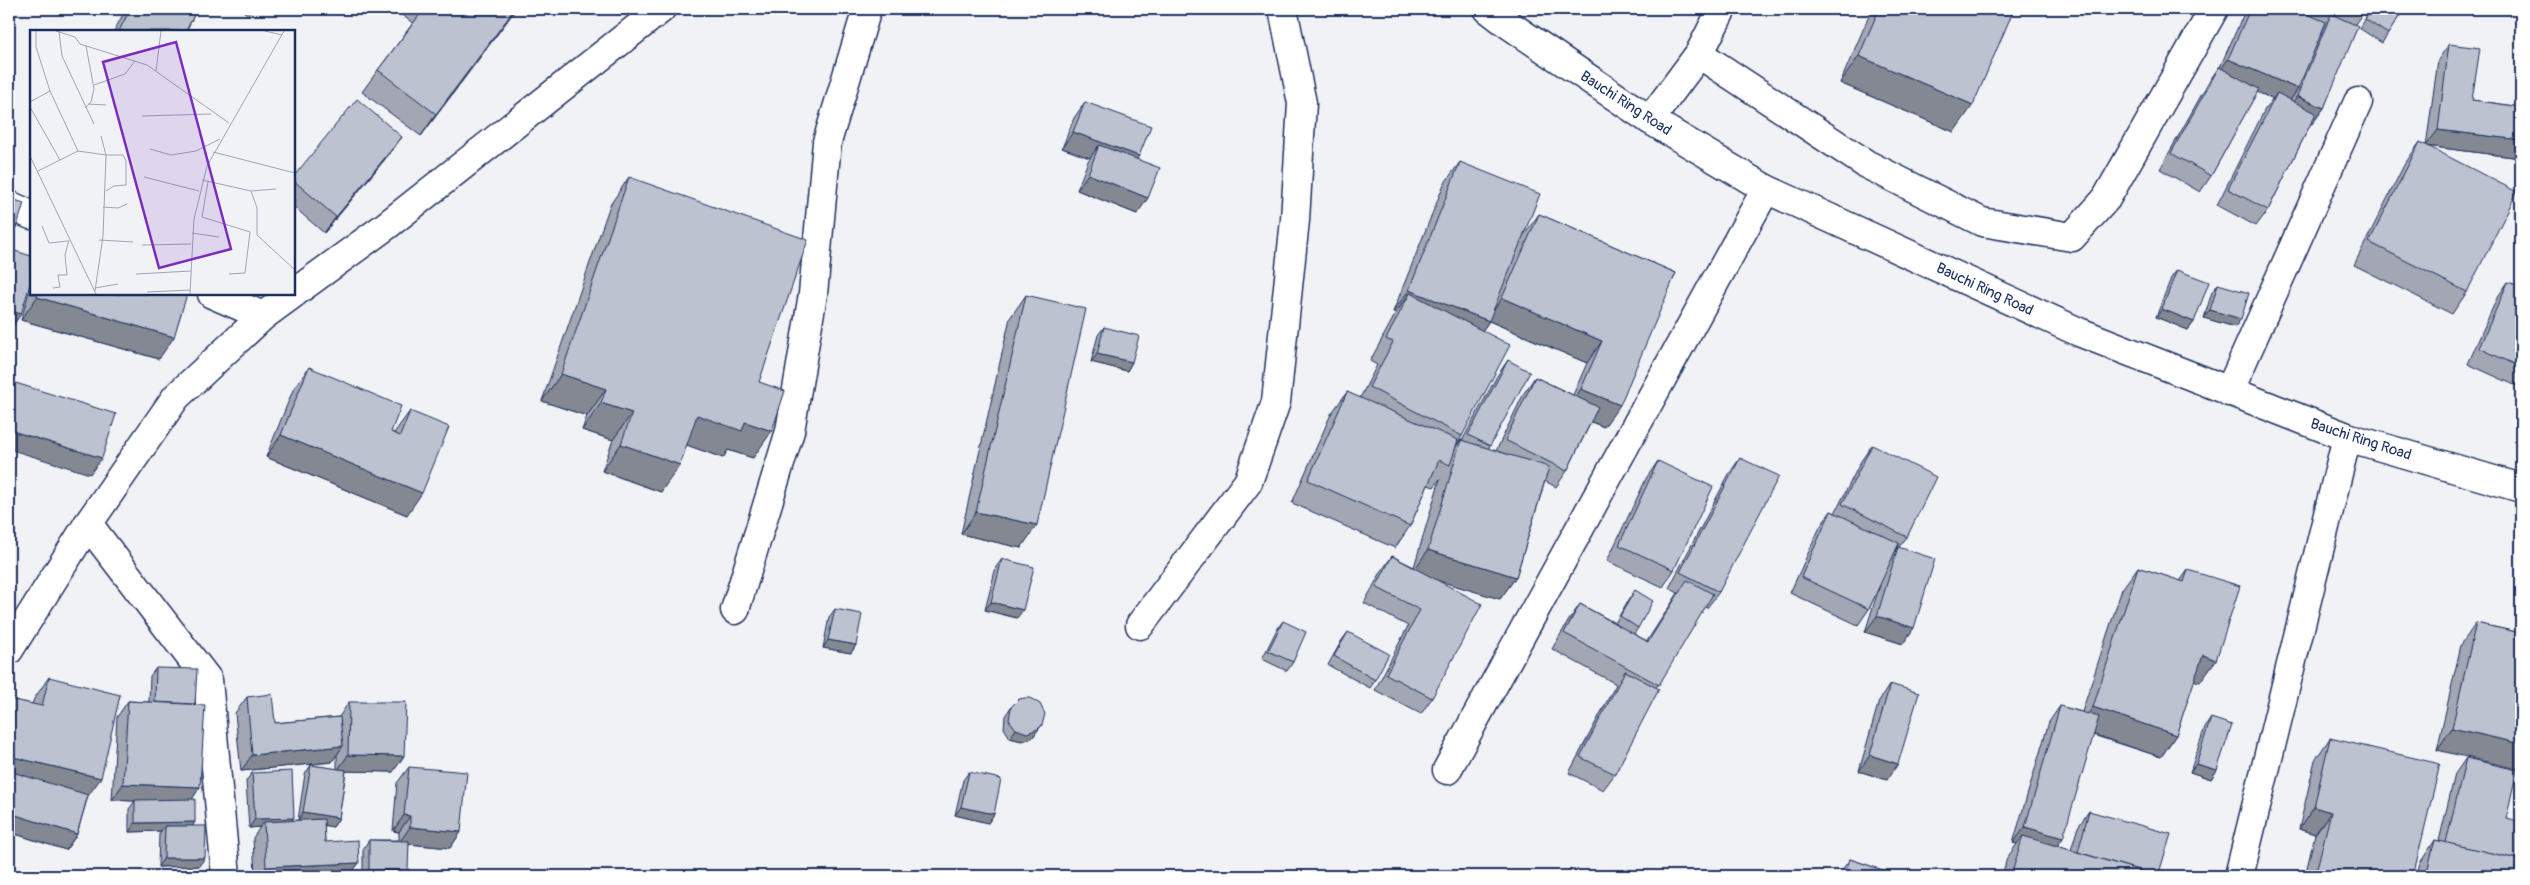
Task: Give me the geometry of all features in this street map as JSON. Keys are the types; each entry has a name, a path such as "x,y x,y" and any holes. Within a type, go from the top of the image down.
{"street":[{"path":"295,293 386,226 661,9"},
{"path":"735,610 790,431 813,294 827,142 867,9"},
{"path":"1140,625 1248,482 1276,402 1296,220 1302,103 1283,9"},
{"name":"Bauchi Ring Road","path":"1488,9 1650,120 1766,188 2079,332 2229,392 2347,437 2521,488"},
{"path":"1650,120 1699,54 1722,9"},
{"path":"1699,54 1866,164 1982,222 2072,237 2106,199 2214,9"},
{"path":"2229,392 2358,102"},
{"path":"1447,770 1766,188"},
{"path":"9,205 30,215"},
{"path":"214,295 263,316"},
{"path":"9,650 88,524 176,397 263,316 292,295"},
{"path":"2239,876 2347,437"},
{"path":"88,524 208,680 226,876"}],"building":[{"path":"130,9 197,9 186,30 120,30"},
{"path":"424,9 515,9 436,114 378,70"},
{"path":"1879,9 2014,9 1973,105 1859,56"},
{"path":"2250,9 2295,9 2326,22 2298,89 2228,59"},
{"path":"2372,9 2404,9 2388,34 2365,19"},
{"path":"2331,14 2358,26 2324,108 2297,96"},
{"path":"2449,44 2480,48 2472,100 2521,107 2521,140 2438,130"},
{"path":"2219,67 2259,89 2211,176 2171,153"},
{"path":"2277,93 2316,113 2268,210 2228,189"},
{"path":"357,99 402,137 336,217 295,182 295,175"},
{"path":"1085,102 1151,126 1139,156 1073,132"},
{"path":"2420,142 2517,192 2467,292 2369,242"},
{"path":"1099,145 1160,168 1148,198 1088,174"},
{"path":"1460,162 1540,194 1489,321 1409,290"},
{"path":"629,177 808,240 759,382 785,391 772,431 745,422 742,431 697,415 680,465 621,444 632,413 601,403 606,389 561,374"},
{"path":"9,198 24,203 17,226 9,223"},
{"path":"1539,214 1676,273 1620,405 1581,389 1602,341 1502,298"},
{"path":"9,249 30,256 30,284 21,314 9,310"},
{"path":"2177,270 2209,282 2194,322 2162,309"},
{"path":"2508,282 2521,287 2521,367 2479,348"},
{"path":"2218,284 2249,293 2241,319 2210,310"},
{"path":"1410,293 1510,345 1462,436 1369,387 1393,342 1386,339"},
{"path":"38,295 187,295 174,337 37,297"},
{"path":"1026,295 1086,309 1037,525 976,512"},
{"path":"1104,327 1139,336 1132,362 1097,354"},
{"path":"1508,360 1530,372 1490,446 1468,435"},
{"path":"309,367 401,406 391,432 400,436 410,411 449,427 422,493 281,435"},
{"path":"1535,377 1598,407 1567,471 1505,440"},
{"path":"9,381 116,414 102,458 9,430"},
{"path":"1347,392 1458,440 1450,465 1439,460 1410,526 1308,480"},
{"path":"1461,440 1549,467 1516,577 1428,550"},
{"path":"1872,445 1936,477 1907,537 1842,504"},
{"path":"1740,458 1779,476 1719,592 1680,572"},
{"path":"1658,461 1713,487 1674,570 1619,545"},
{"path":"1831,511 1899,543 1869,609 1801,577"},
{"path":"9,521 15,525 9,533"},
{"path":"1898,547 1935,559 1914,628 1877,616"},
{"path":"1392,556 1482,604 1432,698 1386,674 1420,610 1376,587"},
{"path":"1002,559 1034,567 1023,610 991,602"},
{"path":"2138,567 2184,582 2188,570 2240,586 2216,660 2203,655 2176,735 2093,707"},
{"path":"1687,580 1713,594 1659,685 1564,633 1580,604 1648,642"},
{"path":"1635,590 1653,601 1638,628 1620,616"},
{"path":"835,609 862,614 856,645 828,640"},
{"path":"1283,621 1306,632 1293,662 1268,651"},
{"path":"2476,623 2521,633 2521,744 2452,728"},
{"path":"1348,632 1389,654 1375,680 1334,656"},
{"path":"156,668 197,669 195,704 155,702"},
{"path":"1625,671 1659,689 1615,774 1580,757"},
{"path":"49,677 120,695 101,778 9,756 9,699 42,706"},
{"path":"1890,684 1919,693 1898,764 1870,755"},
{"path":"272,694 275,723 340,717 343,746 252,755 247,697"},
{"path":"1030,698 1040,704 1045,714 1042,725 1038,729 1027,733 1016,729 1009,720 1011,707 1019,699"},
{"path":"128,701 205,705 200,787 123,784"},
{"path":"349,702 406,702 404,756 348,755"},
{"path":"2060,706 2099,717 2063,838 2025,827"},
{"path":"2211,718 2232,725 2217,770 2196,764"},
{"path":"2330,738 2440,764 2413,876 2315,876 2331,812 2314,807"},
{"path":"2466,758 2517,770 2506,819 2521,822 2521,860 2446,843"},
{"path":"311,765 346,770 339,818 303,812"},
{"path":"409,767 467,772 461,832 410,827 410,816 404,815"},
{"path":"9,771 88,795 77,834 9,813"},
{"path":"292,771 294,818 255,819 252,773"},
{"path":"969,772 1001,779 994,814 961,807"},
{"path":"195,799 195,822 135,823 135,800"},
{"path":"2089,811 2171,834 2158,876 2078,852"},
{"path":"324,819 325,842 358,840 359,863 266,867 264,822"},
{"path":"165,826 206,826 205,858 164,858"},
{"path":"2023,836 2158,876 2011,876"},
{"path":"369,840 409,841 408,870 369,870"},
{"path":"2435,840 2521,860 2521,876 2426,876"},
{"path":"1850,859 1900,876 1844,876"},
{"path":"477,873 477,876 444,876 444,874"}]}
